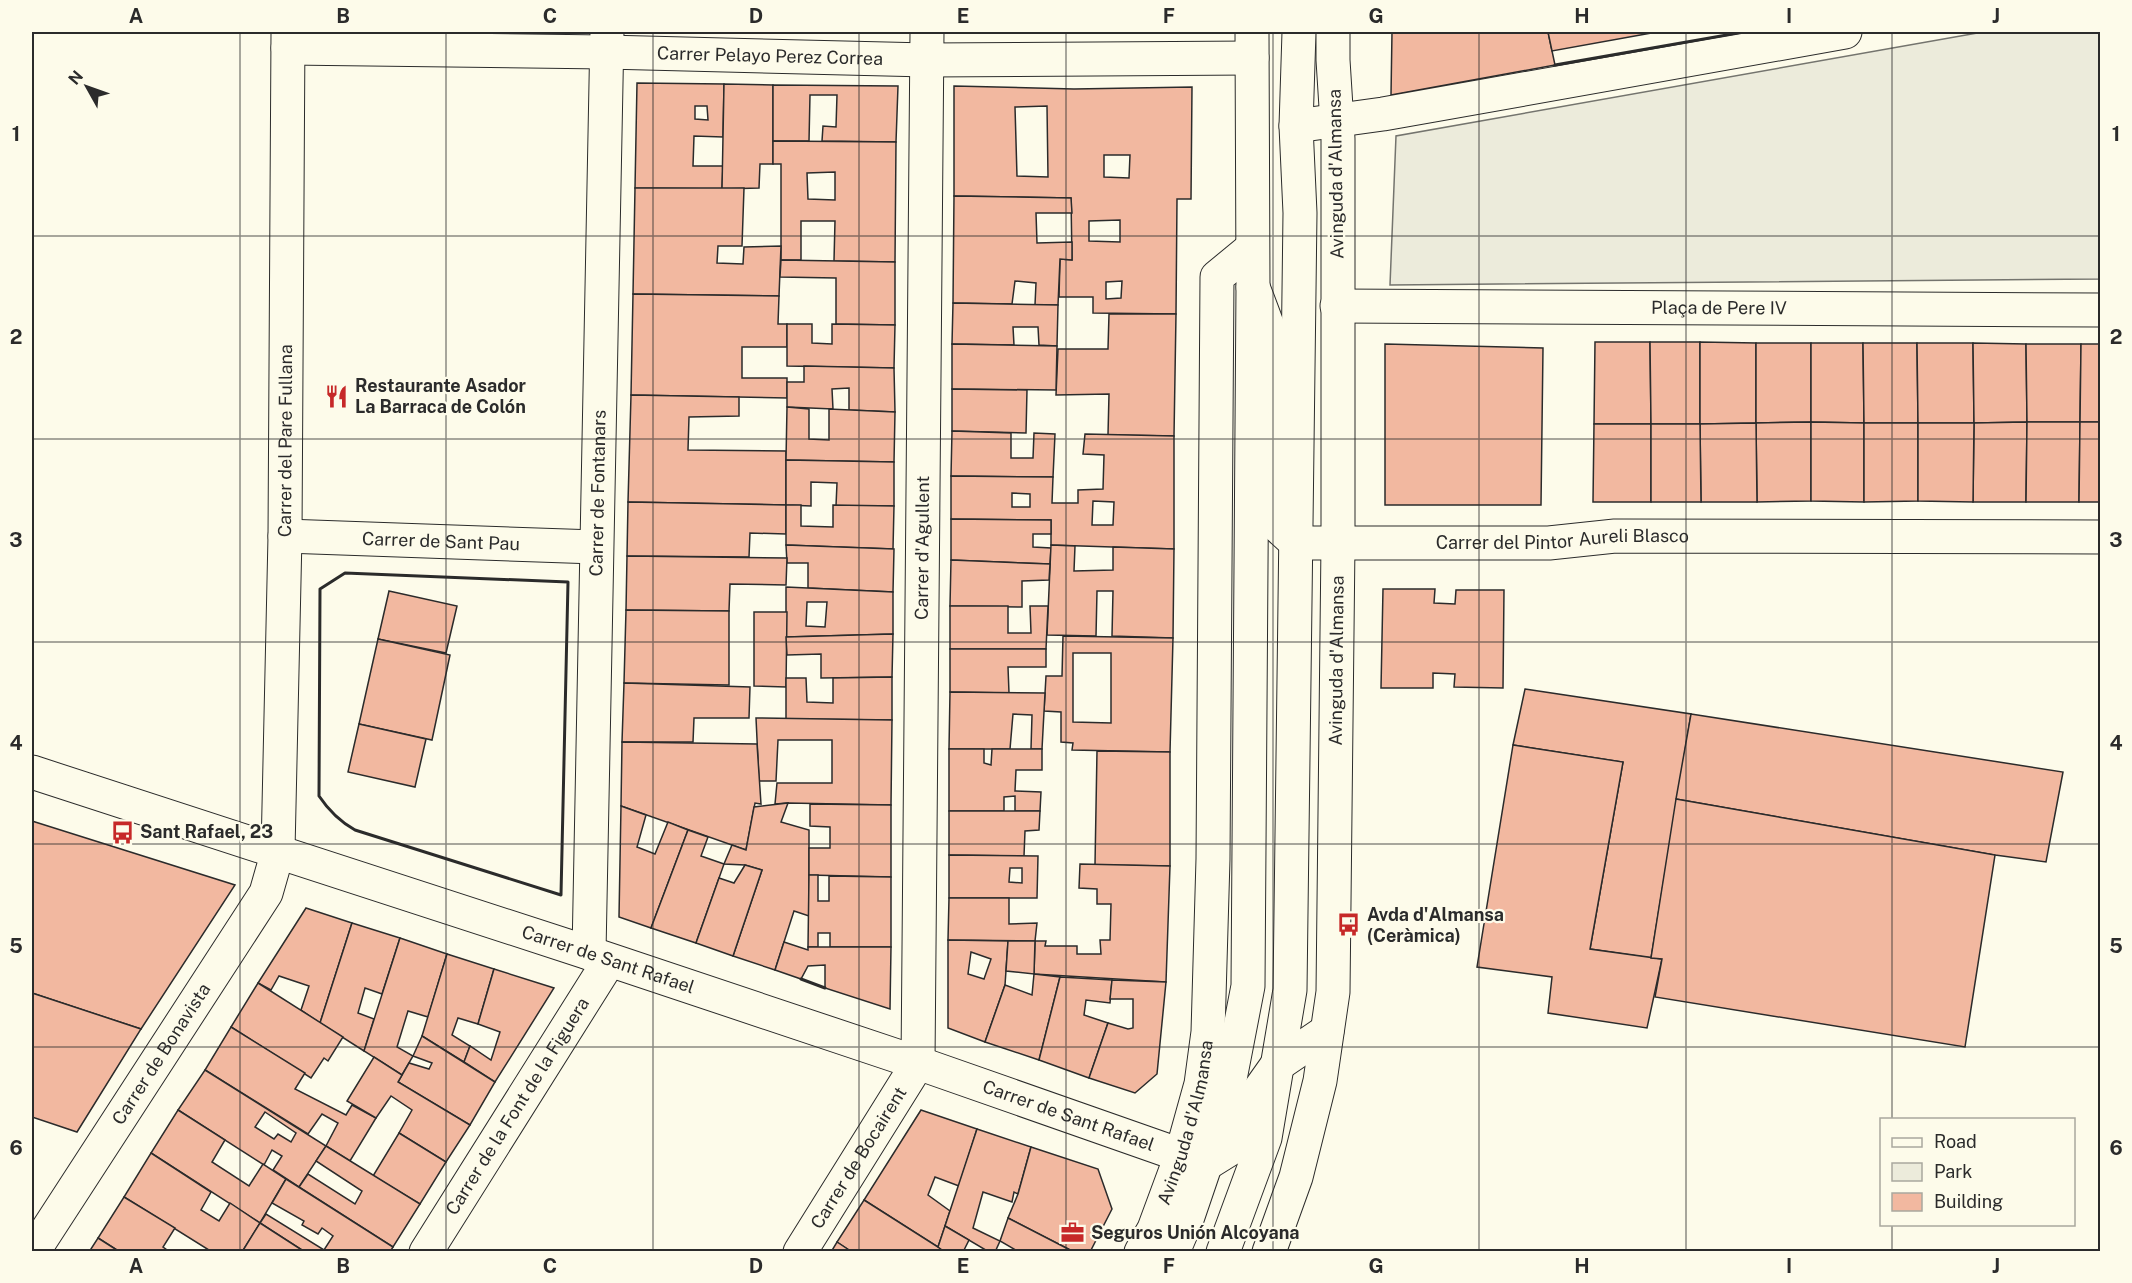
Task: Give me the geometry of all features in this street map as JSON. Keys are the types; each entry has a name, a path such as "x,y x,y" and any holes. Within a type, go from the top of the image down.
{"street":[{"name":"Avinguda d'Almansa","path":"1223,1251 1265,1138 1290,990 1300,213 1296,126 1299,32"},
{"path":"1296,126 1383,114 1845,32"},
{"name":"Carrer Pelayo Perez Correa","path":"288,40 607,41 927,46 1252,45"},
{"name":"Carrer del Pare Fullana","path":"278,851 285,536 288,40"},
{"name":"Carrer de Fontanars","path":"599,957 596,547 607,41"},
{"name":"Avinguda d'Almansa","path":"1141,1251 1224,1110 1248,986 1253,287 1251,249 1252,45"},
{"name":"Carrer d'Agullent","path":"918,1063 927,46"},
{"name":"Avinguda d'Almansa","path":"1296,126 1333,46"},
{"name":"Avinguda d'Almansa","path":"1269,1251 1296,1177 1320,1081 1333,992 1338,543 1338,120 1333,46"},
{"name":"Avinguda d'Almansa","path":"1173,1251 1187,1219 1208,1032 1213,859 1217,277 1251,249"},
{"path":"1253,287 1270,332 1270,519 1296,543"},
{"name":"Plaça de Pere IV","path":"1337,306 2100,310"},
{"name":"Carrer de Sant Pau","path":"285,536 596,547"},
{"name":"Carrer del Pintor Aureli Blasco","path":"1296,543 1549,543 1615,536 2100,537"},
{"name":"Carrer de Sant Rafael","path":"32,772 918,1063 1194,1160"},
{"name":"Carrer de Bonavista","path":"33,1251 266,893 278,851"},
{"name":"Carrer de la Font de la Figuera","path":"426,1251 599,957"},
{"path":"1194,1160 1243,1142 1255,1096 1277,1065 1327,1031"},
{"name":"Carrer de Bocairent","path":"800,1251 918,1063"},
{"path":"1277,1065 1298,1090 1308,1128"}],"green space":[{"path":"1983,32 2100,32 2100,279 1390,285 1396,136"}],"building":[{"path":"1392,32 1548,32 1555,65 1391,95"},
{"path":"1548,32 1657,32 1552,51"},
{"path":"637,83 724,84 723,137 694,136 693,166 723,166 722,189 635,188","holes":["695,106 707,106 708,120 695,119"]},
{"path":"724,84 773,85 773,164 760,164 759,188 722,189"},
{"path":"773,85 898,86 896,142 822,141 823,126 836,127 837,95 810,95 809,141 773,141"},
{"path":"954,86 1074,89 1192,87 1191,199 1177,199 1176,314 1093,313 1093,297 1059,297 1060,259 1072,260 1071,198 954,196","holes":["1047,106 1048,177 1017,176 1015,107","1104,155 1130,155 1129,178 1104,177","1120,220 1120,242 1089,241 1089,221","1122,281 1121,298 1106,299 1106,282"]},
{"path":"773,141 896,142 895,262 834,261 835,221 801,221 801,260 781,260 781,164 773,164","holes":["835,172 835,200 808,199 807,173"]},
{"path":"635,188 744,188 742,246 718,246 717,263 743,264 744,247 781,246 779,296 633,294"},
{"path":"954,196 1071,198 1072,213 1036,213 1037,243 1072,242 1072,260 1060,259 1058,305 1035,305 1036,283 1015,281 1012,304 953,303"},
{"path":"781,260 895,262 895,325 836,324 836,278 780,277"},
{"path":"633,294 779,296 778,324 787,324 787,347 742,347 742,378 787,378 787,398 631,395"},
{"path":"953,303 1058,305 1057,346 1039,345 1038,327 1013,327 1014,345 952,344"},
{"path":"1109,314 1176,314 1174,436 1108,435 1109,394 1056,395 1058,349 1108,349"},
{"path":"787,324 812,324 812,343 832,344 832,324 895,325 894,368 787,366"},
{"path":"1595,342 1650,342 1651,424 1594,424"},
{"path":"1650,342 1700,342 1700,424 1651,424"},
{"path":"1700,342 1756,343 1756,423 1700,424"},
{"path":"1756,343 1811,343 1811,422 1756,423"},
{"path":"1811,343 1863,343 1864,423 1811,422"},
{"path":"1863,343 1917,343 1918,423 1864,423"},
{"path":"1917,343 1973,343 1974,423 1918,423"},
{"path":"1973,343 2026,344 2027,422 1974,423"},
{"path":"952,344 1057,346 1056,390 952,389"},
{"path":"1385,344 1543,348 1541,505 1385,505"},
{"path":"2026,344 2081,344 2080,422 2027,422"},
{"path":"2081,344 2100,344 2100,422 2080,422"},
{"path":"804,366 894,368 895,412 849,410 849,388 832,389 833,409 787,407 787,382 804,382"},
{"path":"952,389 1027,390 1026,433 952,431"},
{"path":"631,395 739,397 739,416 689,417 688,450 786,451 786,505 628,502"},
{"path":"787,407 809,409 809,439 829,440 829,409 895,412 894,462 786,460"},
{"path":"1811,422 1811,501 1757,502 1756,423"},
{"path":"1811,422 1864,423 1864,502 1811,501"},
{"path":"2027,422 2026,502 1973,502 1974,423"},
{"path":"2027,422 2080,422 2079,502 2026,502"},
{"path":"2080,422 2100,422 2100,502 2079,502"},
{"path":"1756,423 1757,502 1701,502 1700,424"},
{"path":"1864,423 1918,423 1918,501 1864,502"},
{"path":"1918,423 1974,423 1973,502 1918,501"},
{"path":"1594,424 1651,424 1651,502 1593,502"},
{"path":"1651,424 1700,424 1701,502 1651,502"},
{"path":"952,431 1011,433 1011,458 1033,458 1034,433 1055,434 1053,477 951,476"},
{"path":"1085,434 1174,436 1174,549 1051,545 1051,520 951,519 951,476 1053,477 1052,503 1078,503 1078,490 1103,489 1104,455 1083,454","holes":["1012,493 1030,494 1030,507 1012,507","1093,501 1114,502 1113,525 1092,525"]},
{"path":"786,460 894,462 894,506 836,506 837,483 811,482 811,506 786,505"},
{"path":"628,502 786,505 786,534 750,533 749,557 627,556"},
{"path":"786,505 801,505 801,526 833,527 833,505 894,506 893,549 786,545"},
{"path":"951,519 1051,520 1051,534 1033,534 1033,547 1051,548 1050,564 951,560"},
{"path":"786,545 894,549 893,592 808,588 808,563 787,563"},
{"path":"1051,545 1075,546 1074,571 1113,570 1113,547 1174,549 1173,638 1112,636 1113,591 1097,591 1096,636 1047,635"},
{"path":"627,556 787,558 786,585 730,584 729,611 626,610"},
{"path":"951,560 1050,564 1049,580 1022,581 1022,607 950,606"},
{"path":"786,587 893,592 893,634 786,637","holes":["807,602 827,602 825,627 806,626"]},
{"path":"1383,589 1435,589 1434,603 1455,604 1456,590 1504,590 1503,688 1454,687 1455,674 1433,673 1433,688 1381,688"},
{"path":"389,591 457,606 446,653 378,639"},
{"path":"950,606 1008,606 1008,633 1031,633 1030,606 1048,606 1046,649 950,649"},
{"path":"626,610 729,611 729,685 624,683"},
{"path":"754,612 787,612 786,687 754,686"},
{"path":"893,634 892,677 821,678 821,654 787,655 786,637"},
{"path":"1063,636 1173,638 1170,752 1072,750 1073,743 1061,742 1061,712 1044,711 1046,676 1062,676","holes":["1073,653 1111,653 1111,723 1073,722"]},
{"path":"378,639 450,655 432,740 359,724"},
{"path":"950,649 1046,649 1046,667 1008,667 1009,693 950,692"},
{"path":"892,677 892,720 786,719 786,678 806,678 807,702 833,703 833,678"},
{"path":"624,683 750,687 749,718 694,718 693,742 622,742"},
{"path":"1525,689 1691,714 1651,958 1590,949 1623,762 1513,745"},
{"path":"950,692 1045,693 1042,749 1031,749 1032,715 1013,714 1010,749 949,749"},
{"path":"1691,714 2063,772 2046,862 1676,799"},
{"path":"756,718 892,720 891,805 775,804 777,783 832,783 832,740 778,740 776,781 759,781"},
{"path":"359,724 426,739 415,787 348,772"},
{"path":"622,742 757,744 761,804 755,803 746,850 621,806"},
{"path":"1513,745 1623,762 1590,949 1662,959 1647,1028 1548,1013 1552,977 1477,967"},
{"path":"949,749 984,749 984,763 991,765 992,749 1042,749 1042,770 1016,770 1015,791 1041,792 1040,811 1015,811 1015,796 1004,797 1004,811 949,811"},
{"path":"1097,751 1170,752 1170,866 1095,865"},
{"path":"1676,799 1995,855 1965,1047 1655,997 1662,959 1651,958"},
{"path":"788,803 781,822 809,830 809,916 794,911 775,970 733,956 762,870 745,865 724,864 732,845 746,850 754,807"},
{"path":"810,804 891,805 891,877 809,875 809,848 830,848 830,827 810,826"},
{"path":"621,806 646,815 637,847 655,854 668,822 688,830 651,928 619,917"},
{"path":"949,811 1040,811 1039,830 1025,831 1024,856 949,855"},
{"path":"32,821 235,885 141,1029 32,993"},
{"path":"688,830 708,837 701,856 724,864 696,943 651,928"},
{"path":"949,855 1038,856 1037,898 949,898","holes":["1010,868 1022,868 1022,883 1009,882"]},
{"path":"1080,864 1170,866 1166,982 1034,974 1035,941 1046,941 1045,946 1077,946 1077,954 1101,954 1100,940 1110,940 1111,904 1097,904 1097,889 1079,888"},
{"path":"745,865 762,870 733,956 696,943 719,878 734,883"},
{"path":"809,875 818,875 818,901 829,901 829,876 891,877 891,947 830,947 830,933 818,933 818,947 808,947"},
{"path":"949,898 1009,898 1009,924 1037,923 1035,941 948,940"},
{"path":"306,908 352,923 320,1023 301,1010 309,986 279,976 271,990 258,983"},
{"path":"352,923 400,938 382,994 365,988 358,1013 374,1019 364,1051 320,1023"},
{"path":"400,938 447,954 428,1017 408,1011 397,1047 413,1056 402,1075 364,1051"},
{"path":"948,940 1008,941 1005,985 985,1042 948,1028","holes":["971,952 991,959 984,979 968,974"]},
{"path":"1008,941 1035,941 1034,974 1006,971"},
{"path":"784,942 808,950 808,947 891,947 890,1009 825,988 825,965 808,966 801,979 775,970"},
{"path":"447,954 494,969 478,1024 458,1018 452,1035 470,1046 464,1062 422,1036"},
{"path":"494,969 554,988 495,1082 464,1062 470,1046 491,1060 500,1032 478,1024"},
{"path":"1034,974 1060,977 1039,1060 985,1042 1005,985 1032,995"},
{"path":"1060,977 1112,980 1110,1003 1086,1000 1084,1015 1108,1023 1089,1078 1039,1060"},
{"path":"1112,980 1166,982 1157,1074 1135,1093 1089,1078 1108,1023 1128,1029 1133,1028 1133,999 1110,999"},
{"path":"258,983 343,1037 328,1061 324,1058 311,1078 231,1027"},
{"path":"32,993 141,1029 77,1132 32,1117"},
{"path":"231,1027 305,1073 295,1089 346,1115 352,1105 376,1118 350,1161 326,1146 338,1123 322,1114 308,1134 205,1070"},
{"path":"422,1036 495,1082 470,1125 398,1082 409,1063 429,1069 432,1063 413,1056"},
{"path":"374,1057 402,1075 398,1082 470,1125 446,1162 399,1133 412,1110 391,1096 376,1118 347,1101"},
{"path":"205,1070 326,1146 299,1187 273,1170 282,1156 272,1150 264,1165 178,1110","holes":["265,1112 296,1133 291,1142 278,1134 274,1139 255,1127"]},
{"path":"178,1110 225,1140 212,1162 249,1186 263,1164 286,1179 260,1223 151,1153"},
{"path":"921,1110 977,1129 959,1186 935,1177 928,1195 950,1211 938,1247 864,1200"},
{"path":"977,1129 1031,1147 1018,1194 1014,1192 1012,1202 983,1192 973,1228 1000,1241 995,1252 989,1252 945,1226"},
{"path":"399,1133 446,1162 420,1204 373,1176"},
{"path":"326,1146 420,1204 393,1247 299,1187 308,1174 355,1204 362,1191 316,1161"},
{"path":"1031,1147 1098,1169 1112,1209 1090,1252 1074,1252 1008,1218 1018,1194"},
{"path":"151,1153 211,1192 201,1210 219,1221 230,1203 260,1223 242,1252 212,1252 124,1197"},
{"path":"286,1179 393,1247 390,1252 305,1252 260,1223 266,1214 324,1250 333,1236 322,1228 318,1234 302,1225 304,1221 272,1203"},
{"path":"124,1197 175,1228 163,1247 170,1252 120,1252 98,1238"},
{"path":"864,1200 945,1252 852,1252 837,1242"},
{"path":"1008,1218 1074,1252 1019,1252 1000,1241"},
{"path":"260,1223 305,1252 242,1252"},
{"path":"945,1226 969,1240 963,1252 945,1252 938,1247"},
{"path":"98,1238 120,1252 89,1252"},
{"path":"837,1242 852,1252 831,1252"}],"wall":[{"path":"1555,65 1744,32"},
{"path":"345,573 568,582 561,895 355,830 335,815 319,796 320,589 345,573"},
{"path":"801,979 825,988"}],"place":[{"name":"Restaurante Asador La Barraca de Colón","path":"337,396"},
{"name":"Sant Rafael, 23","path":"122,832"},
{"name":"Avda d'Almansa (Ceràmica)","path":"1349,925"},
{"name":"Seguros Unión Alcoyana","path":"1073,1233"}]}
